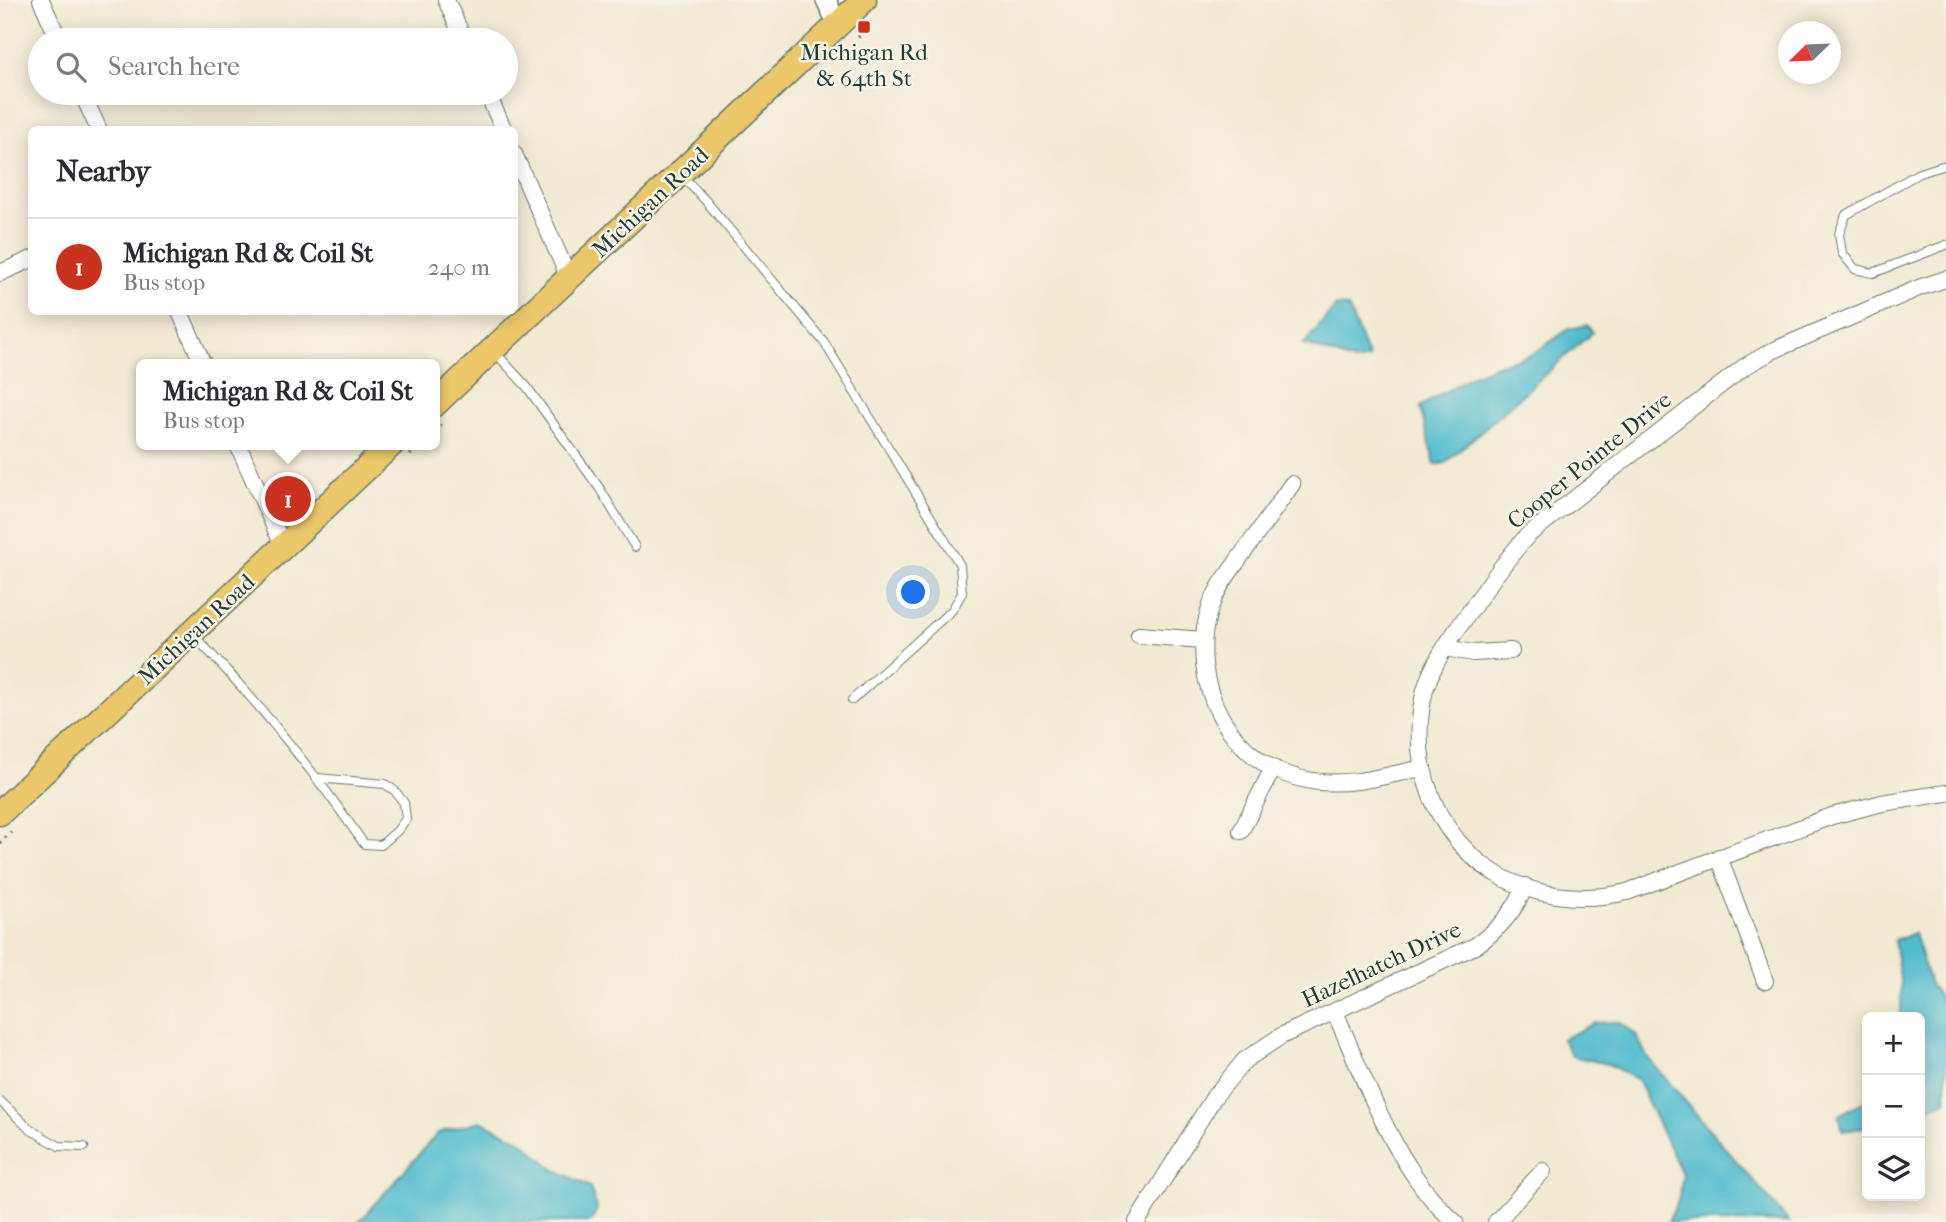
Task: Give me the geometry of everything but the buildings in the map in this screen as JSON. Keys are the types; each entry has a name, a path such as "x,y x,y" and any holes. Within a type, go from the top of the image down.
{"main road":[{"name":"Michigan Road","path":"440,399 864,0"},
{"name":"Michigan Road","path":"0,813 386,450"}],"street":[{"path":"41,0 54,28"},
{"path":"446,0 459,28"},
{"path":"826,0 838,25"},
{"path":"88,105 97,126"},
{"path":"493,105 502,126"},
{"path":"518,163 569,278"},
{"path":"0,273 28,261"},
{"name":"Cooper Pointe Drive","path":"1525,886 1480,864 1451,835 1438,815 1426,784 1419,735 1421,710 1429,678 1445,648 1510,555 1528,535 1732,375 1772,351 1921,287 1946,279"},
{"path":"181,315 201,359"},
{"path":"240,450 283,546"},
{"path":"1292,484 1219,588 1211,607 1203,640 1203,666 1211,699 1228,729 1251,754 1273,768 1302,779 1345,783 1423,768"},
{"path":"1139,635 1203,640"},
{"path":"1445,648 1473,653 1511,651"},
{"path":"1241,831 1273,768"},
{"path":"1525,886 1566,896 1610,895 1635,889 1844,813 1882,803 1946,793"},
{"path":"1719,857 1765,981"},
{"name":"Hazelhatch Drive","path":"1140,1217 1214,1097 1241,1064 1271,1041 1475,946 1508,917 1525,886"},
{"path":"1335,1012 1381,1117 1401,1153 1429,1194 1455,1222"},
{"path":"1496,1222 1543,1171"},
{"path":"1140,1217 1157,1222"}],"lane":[{"path":"1946,165 1919,173 1846,215 1839,234 1842,253 1854,269 1873,273 1946,245"},
{"path":"679,174 705,200 824,342 960,565 962,593 952,610 852,700"},
{"path":"493,349 527,387 600,489 635,547"},
{"path":"191,633 285,737 365,844 381,845 406,819 404,803 395,791 385,784 317,778"},
{"path":"0,1101 31,1129 59,1146 84,1147"}],"water":[{"path":"1336,306 1348,307 1369,359 1355,362 1304,344"},
{"path":"1587,325 1593,332 1445,463 1435,465 1420,407 1471,376 1531,355 1569,329"},
{"path":"1914,933 1930,984 1946,1007 1946,1100 1925,1109 1925,1012 1901,1012 1901,984 1894,940"},
{"path":"1620,1022 1636,1035 1647,1057 1789,1222 1668,1222 1678,1201 1683,1176 1637,1079 1608,1064 1572,1056 1562,1039 1595,1023"},
{"path":"1862,1103 1862,1128 1843,1131 1839,1115"},
{"path":"480,1121 519,1139 554,1169 590,1187 597,1209 591,1222 359,1222 438,1133"}],"place":[{"name":"Michigan Rd & 64th St","path":"864,27"},
{"name":"Michigan Rd & Coil St","path":"288,499"}]}
